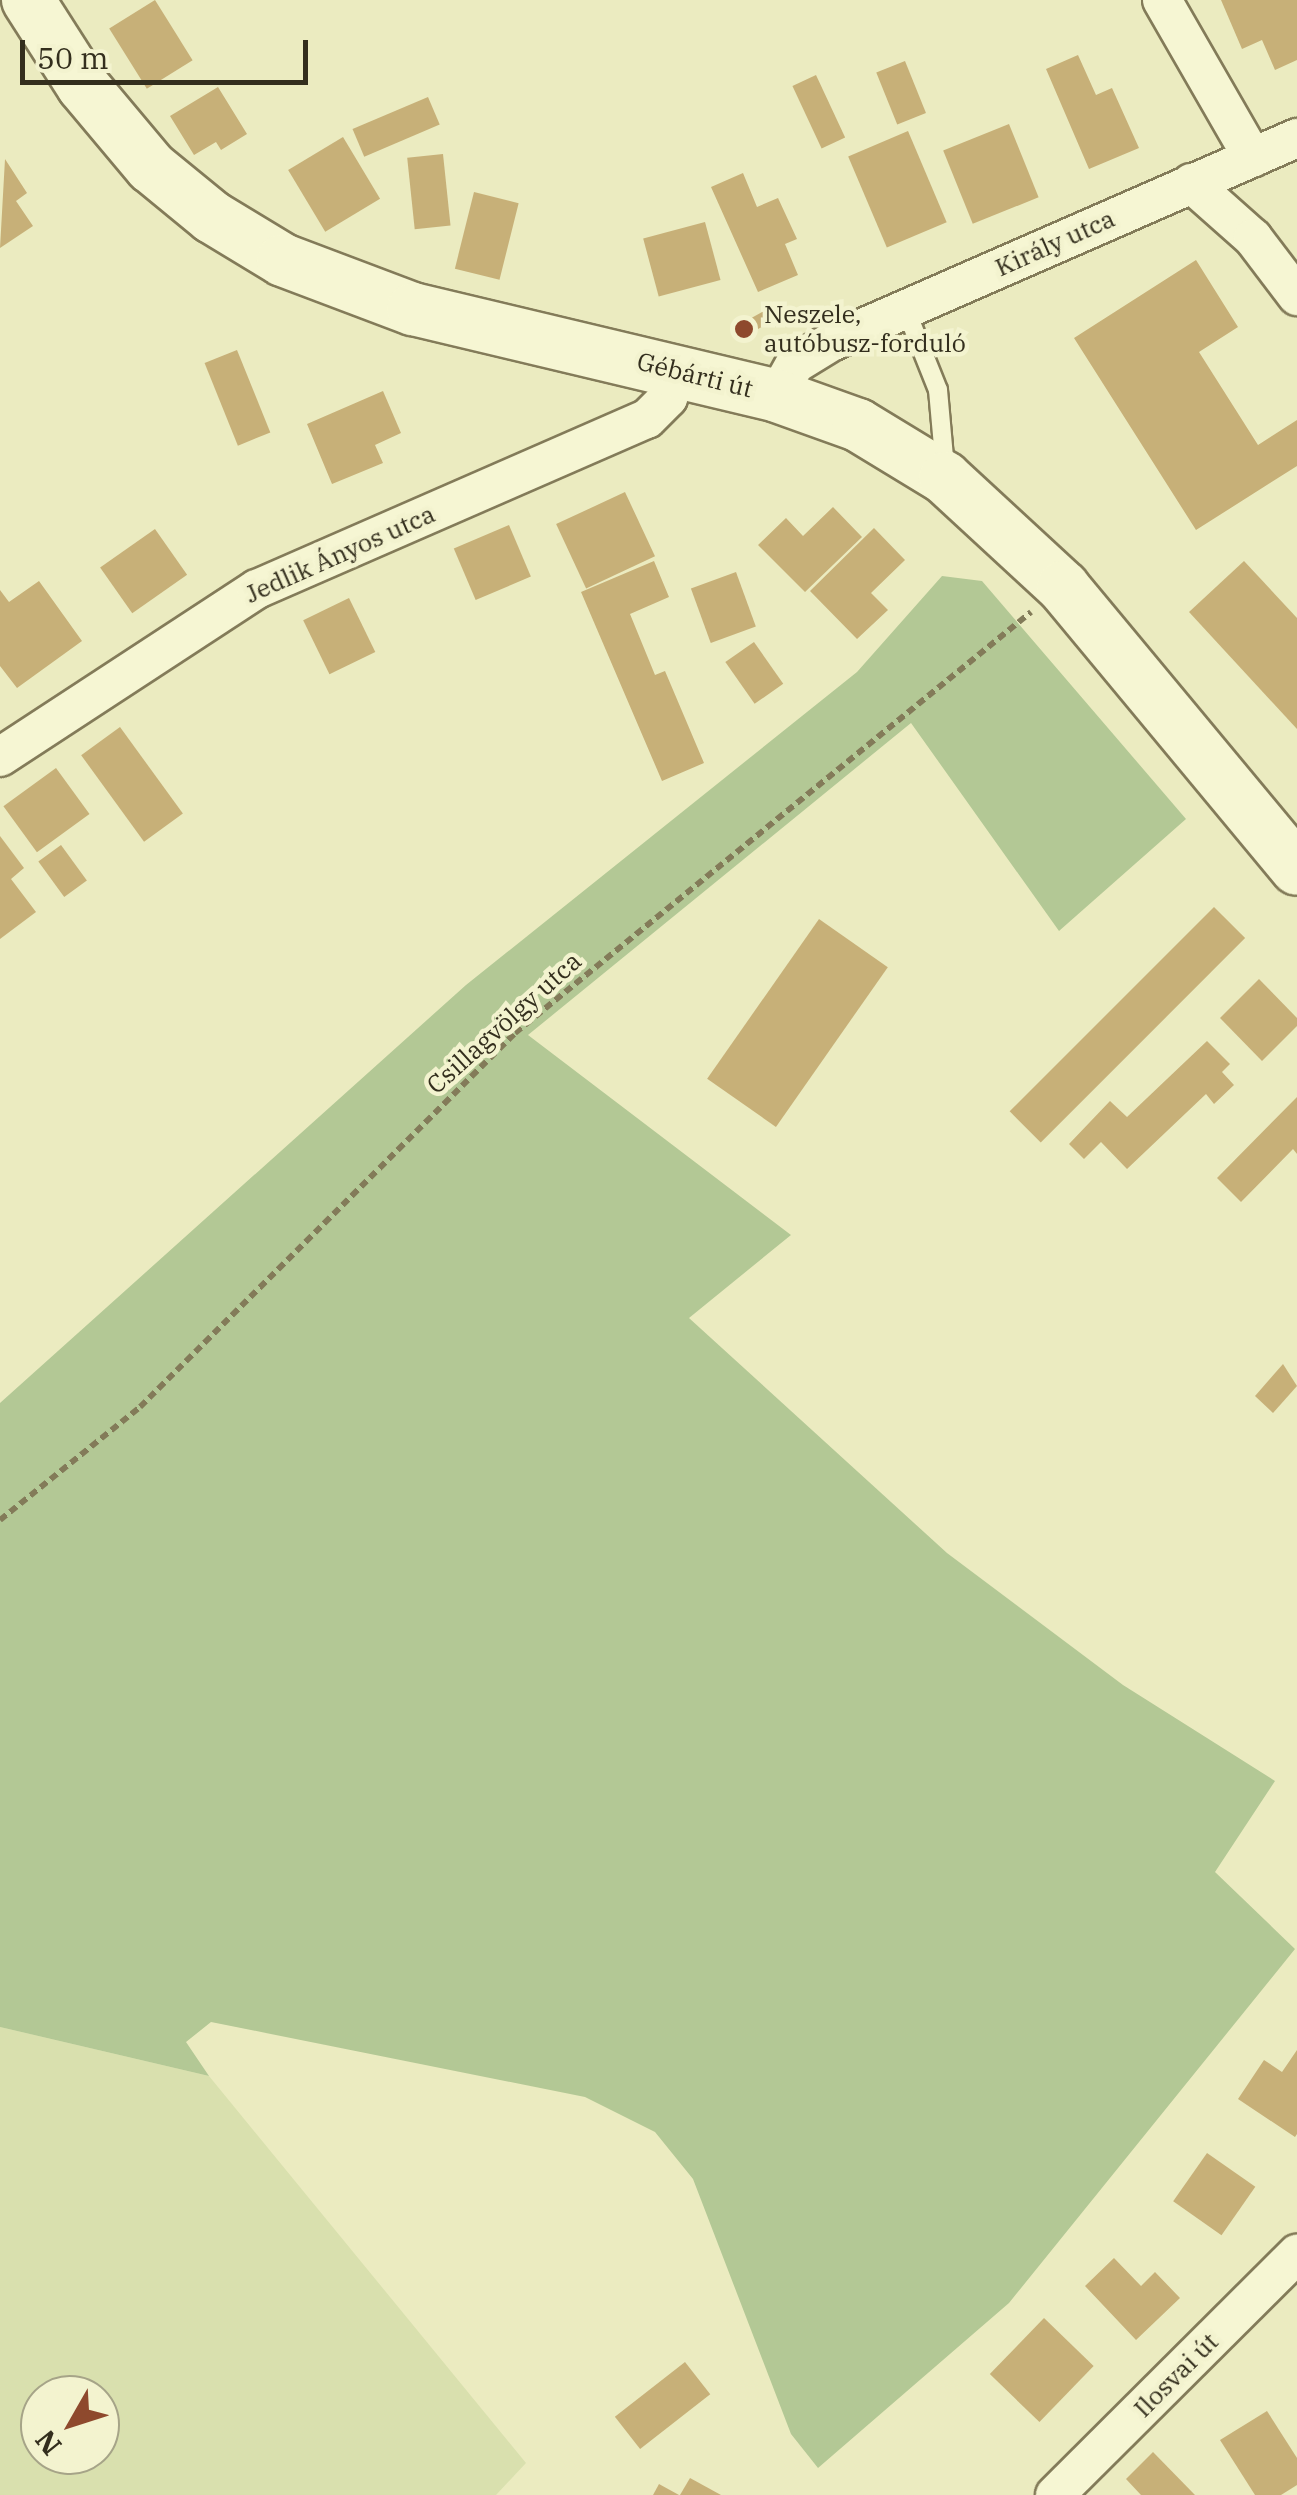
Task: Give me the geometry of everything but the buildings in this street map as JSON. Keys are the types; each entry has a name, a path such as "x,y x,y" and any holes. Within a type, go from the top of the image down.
{"main road":[{"name":"Gébárti út","path":"28,0 83,86 139,154 179,192 248,241 344,286 413,310 677,369 777,396 858,425 945,478 1063,587 1297,869"}],"street":[{"path":"1162,0 1252,158"},
{"name":"Király utca","path":"777,396 806,356 1297,138"},
{"path":"1191,183 1254,238 1297,296"},
{"name":"Jedlik Ányos utca","path":"0,757 257,589 646,419 668,398 677,369"},
{"name":"Ilosvai út","path":"1055,2495 1297,2254"}],"lane":[{"path":"906,310 938,390 945,478"}],"path":[{"name":"Csillagvölgy utca","path":"0,1520 140,1407 515,1033 1063,587"}],"green space":[{"path":"942,576 982,581 1186,819 1059,931 911,723 528,1035 791,1235 689,1318 947,1553 1123,1685 1275,1781 1215,1872 1295,1949 1009,2303 818,2468 791,2434 693,2179 655,2132 585,2097 211,2022 186,2042 209,2076 0,2027 0,1403 466,985 857,672"},
{"path":"0,2027 209,2076 526,2463 496,2495 0,2495"}],"place":[{"name":"Neszele, autóbusz-forduló","path":"744,329"}]}
